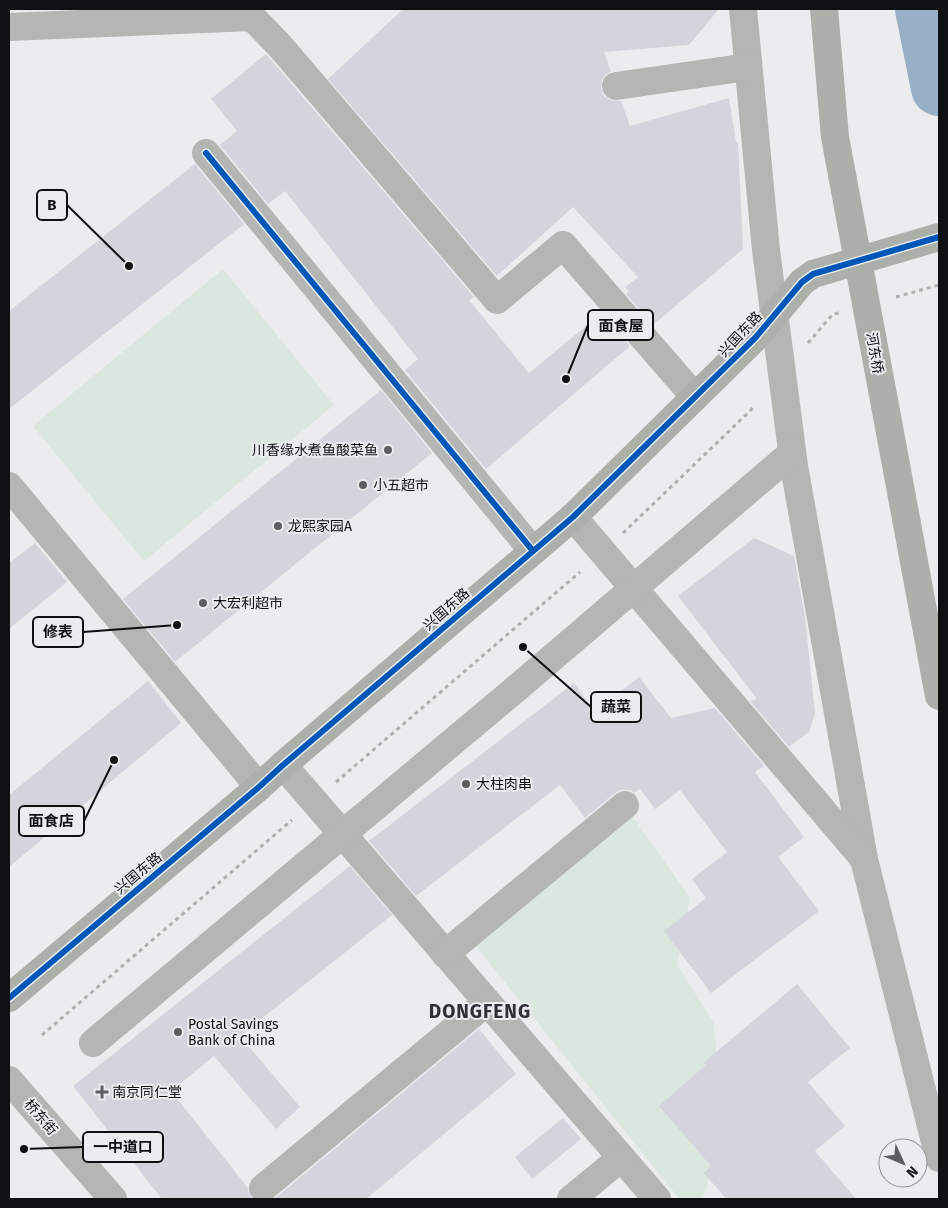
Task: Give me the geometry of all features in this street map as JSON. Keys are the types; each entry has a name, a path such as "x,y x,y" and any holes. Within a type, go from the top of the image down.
{"main road":[{"name":"河东桥","path":"824,9 835,137 939,696"},
{"name":"兴国东路","path":"9,998 259,787 573,517 756,337 802,282 813,274 939,237"}],"street":[{"path":"743,9 766,250 792,453 864,859 939,1158"},
{"path":"9,27 252,17 280,46 497,300 563,246 696,397"},
{"path":"616,86 748,67"},
{"path":"206,153 533,551"},
{"path":"94,1043 511,693 792,453"},
{"path":"9,486 259,787"},
{"path":"573,517 864,859"},
{"path":"284,765 657,1199"},
{"path":"445,954 625,805"},
{"path":"263,1188 487,1002"},
{"name":"桥东街","path":"9,1080 113,1199"},
{"path":"570,1199 621,1158"}],"path":[{"path":"892,298 939,285"},
{"path":"42,1035 603,552 749,412 834,314 841,312"}],"shaded area":[{"path":"223,269 334,405 144,561 33,426"},
{"path":"633,817 690,898 677,965 713,1021 725,1135 702,1199 678,1197 475,945"}],"building":[{"path":"403,9 719,9 689,45 604,52 611,72 606,74 602,80 601,88 603,95 610,100 621,101 630,126 729,98 736,142 738,142 743,249 653,325 626,294 629,291 625,287 638,277 573,207 497,276 328,79"},
{"path":"266,54 474,297 469,300 529,373 602,313 630,346 486,469 405,370 418,359 285,191 268,204 220,145 237,131 211,99"},
{"path":"195,164 244,224 9,409 9,311"},
{"name":"龙熙家园A","path":"381,390 432,453 175,662 123,599"},
{"path":"754,538 794,556 805,617 815,714 809,732 789,747 750,701 757,699 678,596"},
{"path":"35,543 67,582 9,629 9,563"},
{"path":"639,677 671,718 715,708 764,766 755,772 804,837 778,857 819,911 711,993 664,931 706,898 692,879 727,852 680,790 655,809 640,789 634,793 630,790 622,790 615,793 585,818 560,785 416,896 369,841 574,683 595,712"},
{"path":"148,681 181,723 9,867 9,795"},
{"path":"350,866 392,915 240,1036 300,1107 276,1129 214,1056 171,1091 248,1188 253,1199 162,1199 73,1086"},
{"path":"797,984 850,1048 808,1082 845,1126 815,1151 856,1199 726,1199 704,1173 711,1166 659,1106 706,1065 703,1063"},
{"path":"479,1029 516,1074 366,1199 274,1199"},
{"path":"563,1118 581,1139 532,1179 515,1157"}],"waterway":[{"path":"923,9 939,88"}],"cycle path":[{"path":"206,153 533,551"},
{"path":"9,998 259,787 573,517 756,337 802,282 813,274 939,237"}],"place":[{"name":"B","path":"129,266"},
{"name":"面食屋","path":"566,379"},
{"name":"川香缘水煮鱼酸菜鱼","path":"388,450"},
{"name":"小五超市","path":"363,485"},
{"name":"龙熙家园A","path":"278,526"},
{"name":"大宏利超市","path":"203,603"},
{"name":"修表","path":"177,625"},
{"name":"蔬菜","path":"523,647"},
{"name":"面食店","path":"114,760"},
{"name":"大柱肉串","path":"466,784"},
{"name":"Postal Savings Bank of China","path":"178,1032"},
{"name":"南京同仁堂","path":"102,1092"},
{"name":"一中道口","path":"24,1149"}],"district":[{"name":"DONGFENG","path":"480,1011"}]}
